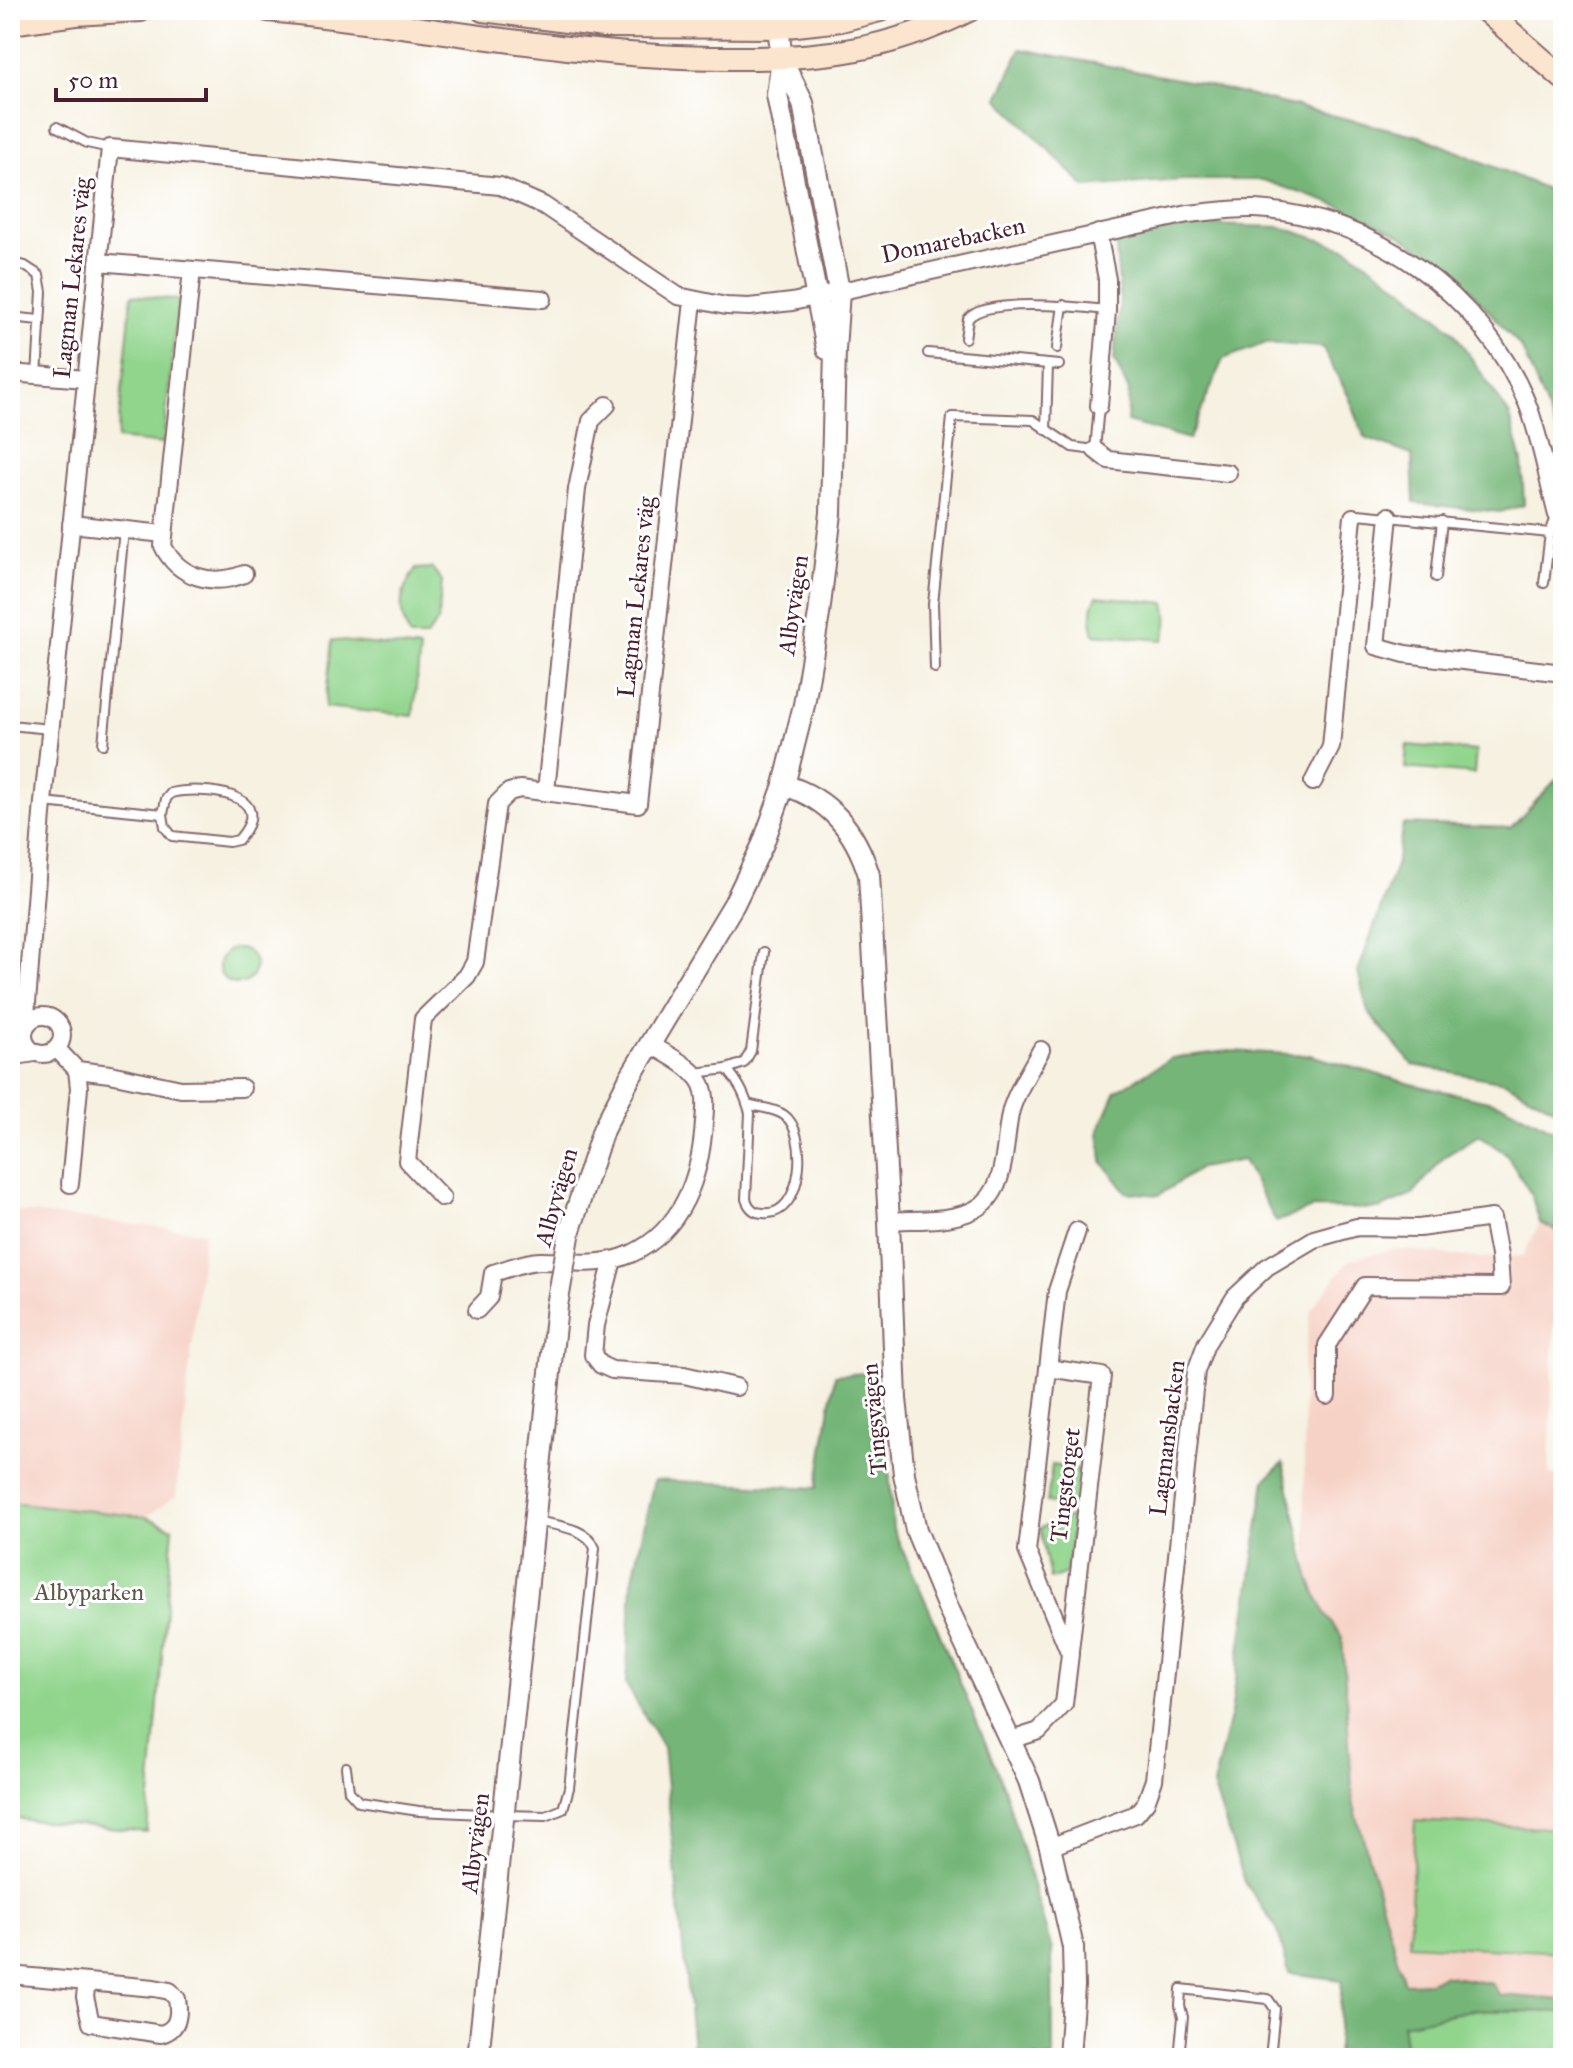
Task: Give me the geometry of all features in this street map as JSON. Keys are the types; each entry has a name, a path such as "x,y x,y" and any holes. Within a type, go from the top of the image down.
{"main road":[{"path":"10,23 76,14 141,10"},
{"path":"268,10 533,45 689,59 782,59 849,52 898,40 940,25 969,10"},
{"path":"483,10 604,26 778,27 841,20 880,10"},
{"path":"1485,10 1563,78"}],"street":[{"path":"562,10 604,26"},
{"name":"Albyvägen","path":"778,27 782,59 777,95 836,396"},
{"name":"Albyvägen","path":"478,2058 557,1306 570,1230 603,1130 650,1044 734,904 763,844 784,785 804,705 819,614 831,513 839,291 803,103 782,59"},
{"name":"Lagman Lekares väg","path":"25,1028 50,729 110,148 500,186 543,205 678,296 693,301 749,307 818,296"},
{"name":"Domarebacken","path":"818,296 1188,214 1254,209 1308,217 1349,230 1388,248 1463,304 1490,337 1526,402 1537,432 1557,515"},
{"path":"1098,233 1107,279 1099,406"},
{"path":"98,262 543,299"},
{"path":"192,270 163,546 169,557 190,576 231,579 244,574"},
{"name":"Lagman Lekares väg","path":"546,791 638,804 693,301"},
{"path":"10,373 86,379"},
{"path":"442,1198 407,1161 423,1019 467,976 475,962 497,804 509,792 520,789 546,791 577,489 591,421 607,405"},
{"path":"1095,450 1108,460 1228,473"},
{"path":"1389,516 1376,646 1388,652 1563,673"},
{"path":"1313,782 1331,747 1353,517"},
{"path":"71,524 164,534"},
{"name":"Tingsvägen","path":"784,785 805,791 847,826 862,851 869,875 897,1412 904,1474 916,1530 1029,1781 1050,1847 1073,1947 1074,1986 1069,2058"},
{"path":"10,1057 46,1054 57,1049 62,1038 56,1021 45,1016 39,1016 25,1028 26,1045 35,1053"},
{"path":"477,1310 489,1297 493,1273 537,1261 586,1265 613,1260 650,1242 676,1218 690,1191 701,1149 705,1095 694,1073 650,1044"},
{"path":"57,1049 77,1070 79,1088 70,1184"},
{"path":"889,1221 957,1216 977,1209 988,1198 1000,1176 1012,1109 1041,1050"},
{"path":"77,1070 181,1089 242,1088"},
{"name":"Lagmansbacken","path":"1050,1847 1136,1814 1146,1802 1155,1765 1196,1371 1206,1344 1235,1297 1267,1267 1314,1239 1357,1227 1419,1228 1492,1218 1501,1287 1365,1286 1327,1345 1327,1396"},
{"name":"Tingstorget","path":"1070,1654 1027,1551 1057,1291 1077,1231"},
{"path":"613,1260 596,1325 593,1355 601,1365 612,1370 684,1375 736,1387"},
{"name":"Tingstorget","path":"1011,1740 1039,1731 1064,1704 1102,1376 1048,1368"},
{"path":"10,1975 87,1982 170,1991 177,1999 177,2022 171,2031 161,2034 91,2023 85,1997 87,1982"}],"lane":[{"path":"57,127 87,143 110,148"},
{"path":"10,263 25,266 39,275 42,292 37,377"},
{"path":"965,338 968,319 981,309 1063,305 1107,311"},
{"path":"1057,348 1063,305"},
{"path":"10,317 39,320"},
{"path":"928,353 1059,365"},
{"path":"1046,430 1048,364"},
{"path":"935,668 933,604 952,417 1033,420 1072,447 1095,450 1099,406"},
{"path":"1353,517 1358,514 1389,516 1550,533"},
{"path":"1544,583 1550,533 1557,515"},
{"path":"1436,577 1442,521"},
{"path":"103,744 124,529"},
{"path":"10,725 50,729"},
{"path":"198,790 236,795 245,803 250,821 238,840 229,842 172,836 165,827 163,814 166,799 171,793 198,790"},
{"path":"43,802 163,814"},
{"path":"694,1073 727,1069 744,1063 751,1051 764,952"},
{"path":"727,1069 745,1093 750,1113 746,1199 749,1207 757,1212 777,1212 786,1206 796,1187 799,1149 795,1131 785,1115 748,1104"},
{"path":"346,1767 349,1791 359,1802 419,1811 504,1815 546,1816 563,1809 569,1788 595,1548 591,1538 583,1533 535,1521"},
{"path":"1179,2058 1183,2017 1181,1989 1268,1999 1275,2009 1270,2058"}],"shaded area":[{"path":"12,1211 204,1232 176,1496 146,1517 10,1502"},
{"path":"1540,1223 1563,1234 1563,1315 1554,1324 1549,1475 1563,1477 1563,2000 1500,1995 1430,1982 1404,1983 1353,1802 1342,1637 1325,1614 1310,1580 1305,1517 1303,1364 1311,1310 1349,1260 1393,1249 1479,1258 1523,1256"}],"green space":[{"path":"1021,49 1193,82 1423,137 1563,196 1563,447 1522,349 1457,274 1400,235 1342,207 1263,180 1182,180 1085,187 998,98"},
{"path":"1207,225 1281,227 1348,249 1405,290 1453,331 1510,416 1522,462 1524,505 1500,512 1414,503 1412,455 1365,438 1349,397 1322,347 1266,343 1223,359 1189,439 1127,422 1129,391 1114,360 1120,299 1115,236"},
{"path":"132,295 178,300 163,444 117,439"},
{"path":"432,568 442,581 438,621 426,637 410,637 403,619 403,594 416,569"},
{"path":"1097,596 1165,603 1167,622 1163,640 1094,634 1092,615"},
{"path":"332,640 420,649 413,716 325,707"},
{"path":"1407,745 1476,751 1474,774 1405,768"},
{"path":"1563,772 1563,1113 1505,1082 1413,1065 1368,1012 1358,972 1396,865 1403,824 1511,828"},
{"path":"237,948 250,953 255,966 250,979 237,984 224,979 219,966 224,953"},
{"path":"1228,1051 1310,1055 1415,1085 1502,1104 1546,1126 1563,1137 1563,1234 1540,1223 1531,1194 1506,1154 1479,1135 1444,1157 1412,1195 1379,1209 1312,1208 1276,1222 1243,1160 1200,1168 1159,1195 1126,1192 1102,1161 1099,1130 1116,1091 1172,1058"},
{"path":"883,1372 893,1529 1004,1787 1052,1950 1053,2058 694,2058 663,1747 626,1684 632,1583 654,1480 817,1488 835,1375"},
{"path":"1283,1463 1310,1580 1325,1614 1342,1637 1353,1802 1404,1983 1430,1982 1442,1975 1492,1984 1500,1995 1563,2000 1563,2012 1471,2010 1402,2024 1407,2058 1336,2058 1342,1980 1289,1973 1278,1931 1245,1882 1213,1786 1231,1713 1265,1480"},
{"path":"1052,1465 1079,1469 1074,1505 1047,1502"},
{"name":"Albyparken","path":"10,1502 146,1517 173,1528 147,1832 10,1818"},
{"path":"1073,1516 1067,1573 1050,1579 1040,1528"},
{"path":"1415,1821 1563,1829 1563,1952 1409,1944"},
{"path":"1471,2010 1563,2012 1563,2058 1407,2058 1402,2024"}]}
